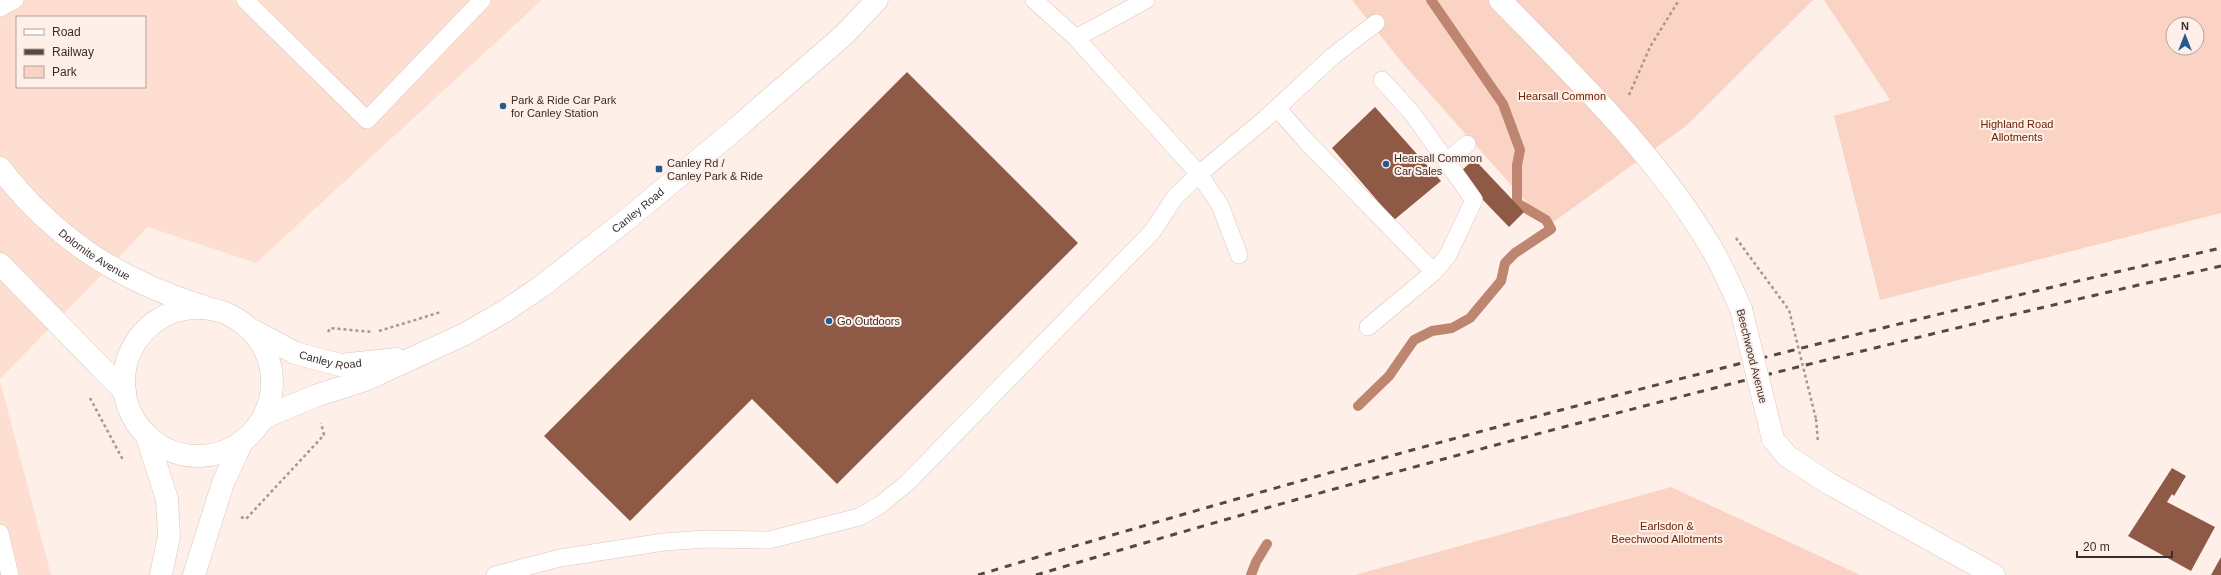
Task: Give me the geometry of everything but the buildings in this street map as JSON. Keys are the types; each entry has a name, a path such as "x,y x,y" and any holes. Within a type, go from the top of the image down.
{"street":[{"name":"Canley Road","path":"263,418 315,396 365,380 465,334 505,311 542,286 630,217 732,132 845,34 877,0"},
{"name":"Beechwood Avenue","path":"1500,0 1618,122 1670,186 1691,215 1713,250 1741,308 1773,439 1788,456 1828,483 1994,575"},
{"name":"Dolomite Avenue","path":"0,168 18,192 47,221 99,261 147,287 226,313 242,321 252,331"},
{"path":"0,264 125,392"},
{"path":"211,308 193,308 174,312 158,320 144,331 131,350 125,370 125,392 136,421 146,434 162,446 180,454 202,456 223,451 242,442 252,433 263,418 270,400 273,382 270,363 264,347 252,331"},
{"name":"Canley Road","path":"252,331 295,353 340,365 413,357"},
{"path":"146,434 167,499 169,536 161,575"},
{"path":"194,575 223,483 242,442"}],"lane":[{"path":"0,8 15,0"},
{"path":"245,0 367,120 482,0"},
{"path":"1034,0 1076,38 1199,174 1220,205 1239,255"},
{"path":"1076,38 1146,0"},
{"path":"495,575 560,558 664,542 706,539 769,540 858,517 880,505 907,483 1152,232 1175,197 1199,174 1277,108 1333,56 1376,23"},
{"path":"1368,327 1434,272 1448,255 1474,200 1412,112 1382,80"},
{"path":"1277,108 1306,141 1434,272"},
{"path":"1447,161 1467,144"},
{"path":"0,533 10,575"}],"path":[{"path":"1618,122 1650,47 1679,0"},
{"path":"1736,238 1789,310 1816,419"},
{"path":"319,360 330,328 376,332 445,311"},
{"path":"87,392 124,462"},
{"path":"217,506 246,519 324,435 315,396"}],"shaded area":[{"path":"0,0 542,0 256,263 148,227 0,379"},
{"path":"0,381 51,575 0,575"}],"green space":[{"name":"Hearsall Common","path":"1352,0 1813,0 1686,126 1548,226 1404,65"},
{"name":"Highland Road Allotments","path":"1824,0 2221,0 2221,213 1880,300 1834,116 1890,100"},
{"name":"Earlsdon & Beechwood Allotments","path":"1671,487 1860,575 1355,575"}],"waterway":[{"path":"1358,406 1389,376 1414,340 1432,331 1452,328 1470,318 1501,281 1505,263 1515,253 1551,229 1546,220 1517,203 1517,165 1520,150 1503,104 1431,0"},
{"path":"1251,575 1256,562 1267,544"}],"railway":[{"path":"978,575 1286,485 1596,401 1908,322 2221,248"},
{"path":"1036,575 1330,490 1626,411 1923,336 2221,266"}],"place":[{"name":"Park & Ride Car Park for Canley Station","path":"503,106"},
{"name":"Hearsall Common Car Sales","path":"1386,164"},
{"name":"Canley Rd / Canley Park & Ride","path":"659,169"},
{"name":"Go Outdoors","path":"829,321"}]}
